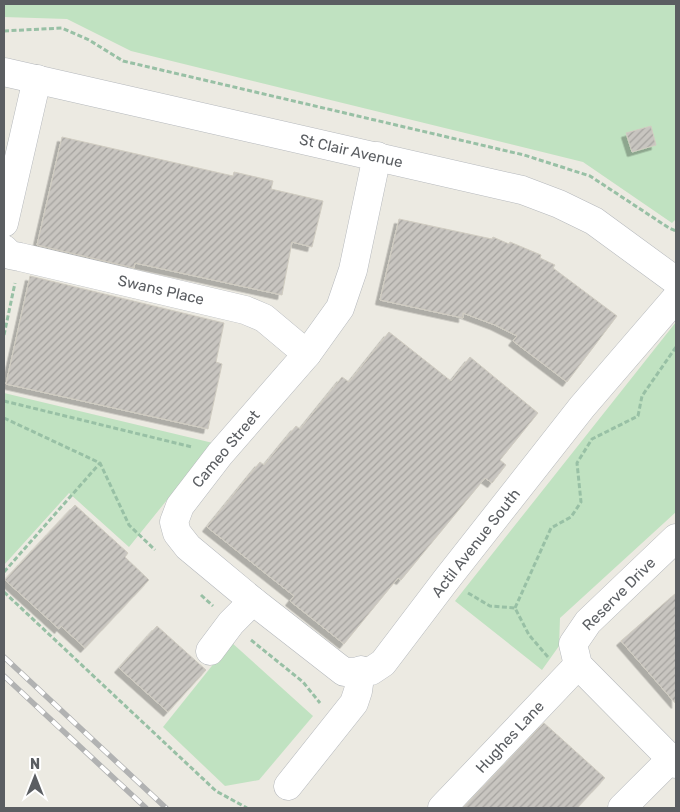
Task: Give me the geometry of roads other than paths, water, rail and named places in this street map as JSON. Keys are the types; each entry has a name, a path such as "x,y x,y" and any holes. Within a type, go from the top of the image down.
{"street":[{"name":"St Clair Avenue","path":"4,72 522,190 559,204 594,222 676,281"},
{"path":"4,223 37,78"},
{"name":"Cameo Street","path":"361,670 351,673 344,672 252,601 188,547 175,528 175,514 220,454 307,354 331,323 348,290 377,156"},
{"name":"Swans Place","path":"12,253 246,310 264,318 307,354"},
{"name":"Actil Avenue South","path":"361,670 371,671 384,663 446,580 582,407 676,298"},
{"name":"Reserve Drive","path":"573,670 573,644 588,622 676,538"},
{"path":"210,651 231,623 252,601"},
{"path":"288,786 354,703 361,670"},
{"path":"573,670 674,762 622,808"},
{"name":"Hughes Lane","path":"442,808 573,670"}],"railway":[{"path":"4,657 166,808"},
{"path":"4,676 146,808"}]}
